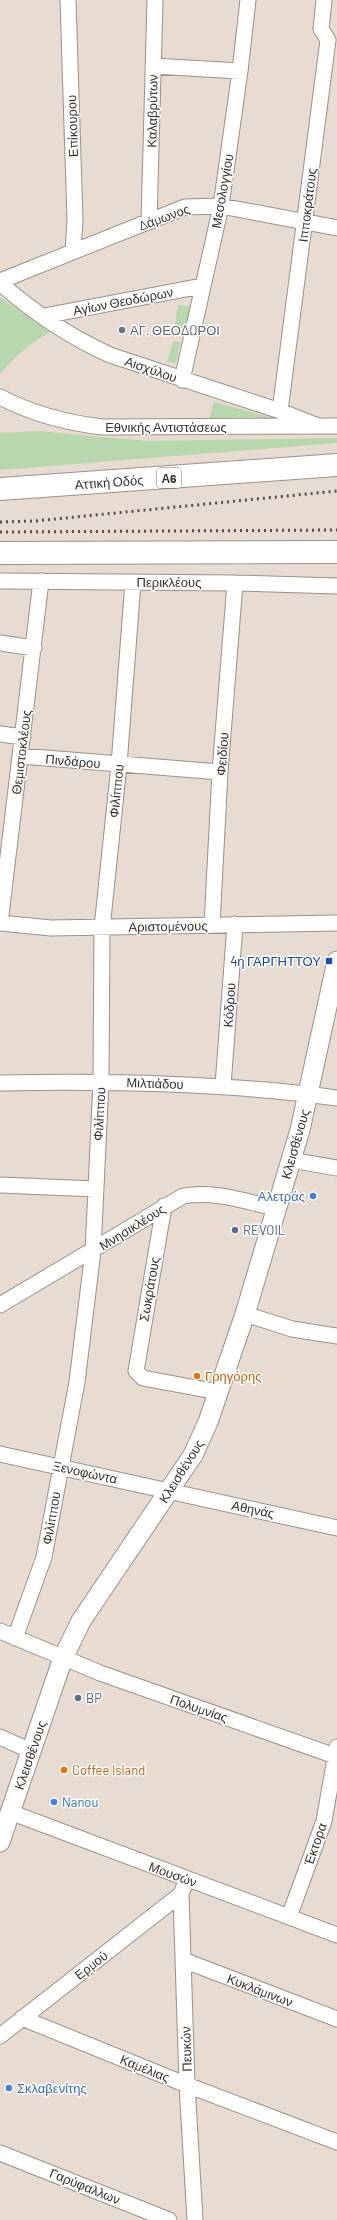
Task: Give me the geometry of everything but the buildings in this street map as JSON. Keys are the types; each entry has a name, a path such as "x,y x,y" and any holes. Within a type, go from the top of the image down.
{"highway":[{"name":"Αττική Οδός","path":"0,489 337,465"},
{"path":"0,553 337,552"}],"main road":[{"name":"Κλεισθένους","path":"0,1842 63,1658 85,1614 170,1491 198,1445 245,1314 291,1160 332,1011 337,961"}],"street":[{"name":"Επίκουρου","path":"68,0 75,220 73,252"},
{"name":"Καλαβρύτων","path":"149,222 152,66 155,0"},
{"name":"Μεσολογγίου","path":"182,380 221,206 240,71 248,0"},
{"name":"Ιπποκράτους","path":"280,411 328,40 321,29 324,0"},
{"path":"152,66 240,71"},
{"name":"Δάμωνος","path":"0,282 184,207 221,206 337,228"},
{"name":"Αισχύλου","path":"0,282 26,306 88,345 110,355 182,380 280,411 318,426"},
{"name":"Αγίων Θεοδώρων","path":"44,316 202,286"},
{"name":"Εθνικής Αντιστάσεως","path":"0,397 41,415 69,423 103,428 337,426"},
{"name":"Περικλέους","path":"0,581 235,583 337,586"},
{"name":"Θεμιστοκλέους","path":"0,923 6,834 21,756 41,581"},
{"name":"Φιλίππου","path":"15,1638 42,1567 77,1382 93,1251 101,1081 102,928 119,765 132,582"},
{"name":"Φειδίου","path":"212,925 220,772 235,583"},
{"path":"0,643 34,648"},
{"path":"0,734 23,737"},
{"name":"Πινδάρου","path":"21,756 220,772"},
{"name":"Αριστομένους","path":"0,923 51,928 337,923"},
{"name":"Κόδρου","path":"223,1086 235,924"},
{"name":"Μιλτιάδου","path":"0,1083 101,1081 223,1086 337,1098"},
{"path":"291,1160 337,1168"},
{"path":"0,1185 96,1189"},
{"name":"Μνησικλέους","path":"0,1305 183,1196 196,1194 276,1208"},
{"name":"Σωκράτους","path":"164,1206 135,1366 137,1373 143,1378 218,1392"},
{"path":"245,1314 292,1329 337,1336"},
{"name":"Ξενοφώντα","path":"0,1454 170,1491"},
{"name":"Αθηνάς","path":"170,1491 337,1528"},
{"name":"Πολυμνίας","path":"0,1631 63,1658 336,1751"},
{"path":"0,1737 31,1751"},
{"name":"Έκτορα","path":"289,1917 330,1823 336,1751"},
{"name":"Μουσών","path":"10,1812 337,1934"},
{"name":"Πευκών","path":"187,1879 181,1894 187,2085 195,2220"},
{"name":"Ερμού","path":"0,2036 181,1894"},
{"name":"Κυκλάμινων","path":"183,1960 337,2019"},
{"name":"Καμέλιας","path":"22,2018 187,2085 337,2142"},
{"name":"Γαρύφαλλων","path":"0,2153 169,2220"}],"green space":[{"path":"0,297 50,332 35,341 23,351 0,374"},
{"path":"178,305 192,307 187,331 174,329"},
{"path":"173,341 180,342 176,363 167,362"},
{"path":"214,402 272,418 209,419"},
{"path":"37,431 148,441 337,438 337,443 0,470 0,433"}],"railway":[{"path":"0,522 35,521 337,491"},
{"path":"0,532 337,530"}],"place":[{"name":"ΑΓ. ΘΕΟΔΩΡΟΙ","path":"122,330"},
{"name":"4η ΓΑΡΓΗΤΤΟΥ","path":"329,961"},
{"name":"Αλετράς","path":"313,1196"},
{"name":"REVOIL","path":"235,1230"},
{"name":"Γρηγόρης","path":"197,1376"},
{"name":"BP","path":"78,1698"},
{"name":"Coffee Island","path":"64,1770"},
{"name":"Nanou","path":"54,1802"},
{"name":"Σκλαβενίτης","path":"9,2088"}]}
